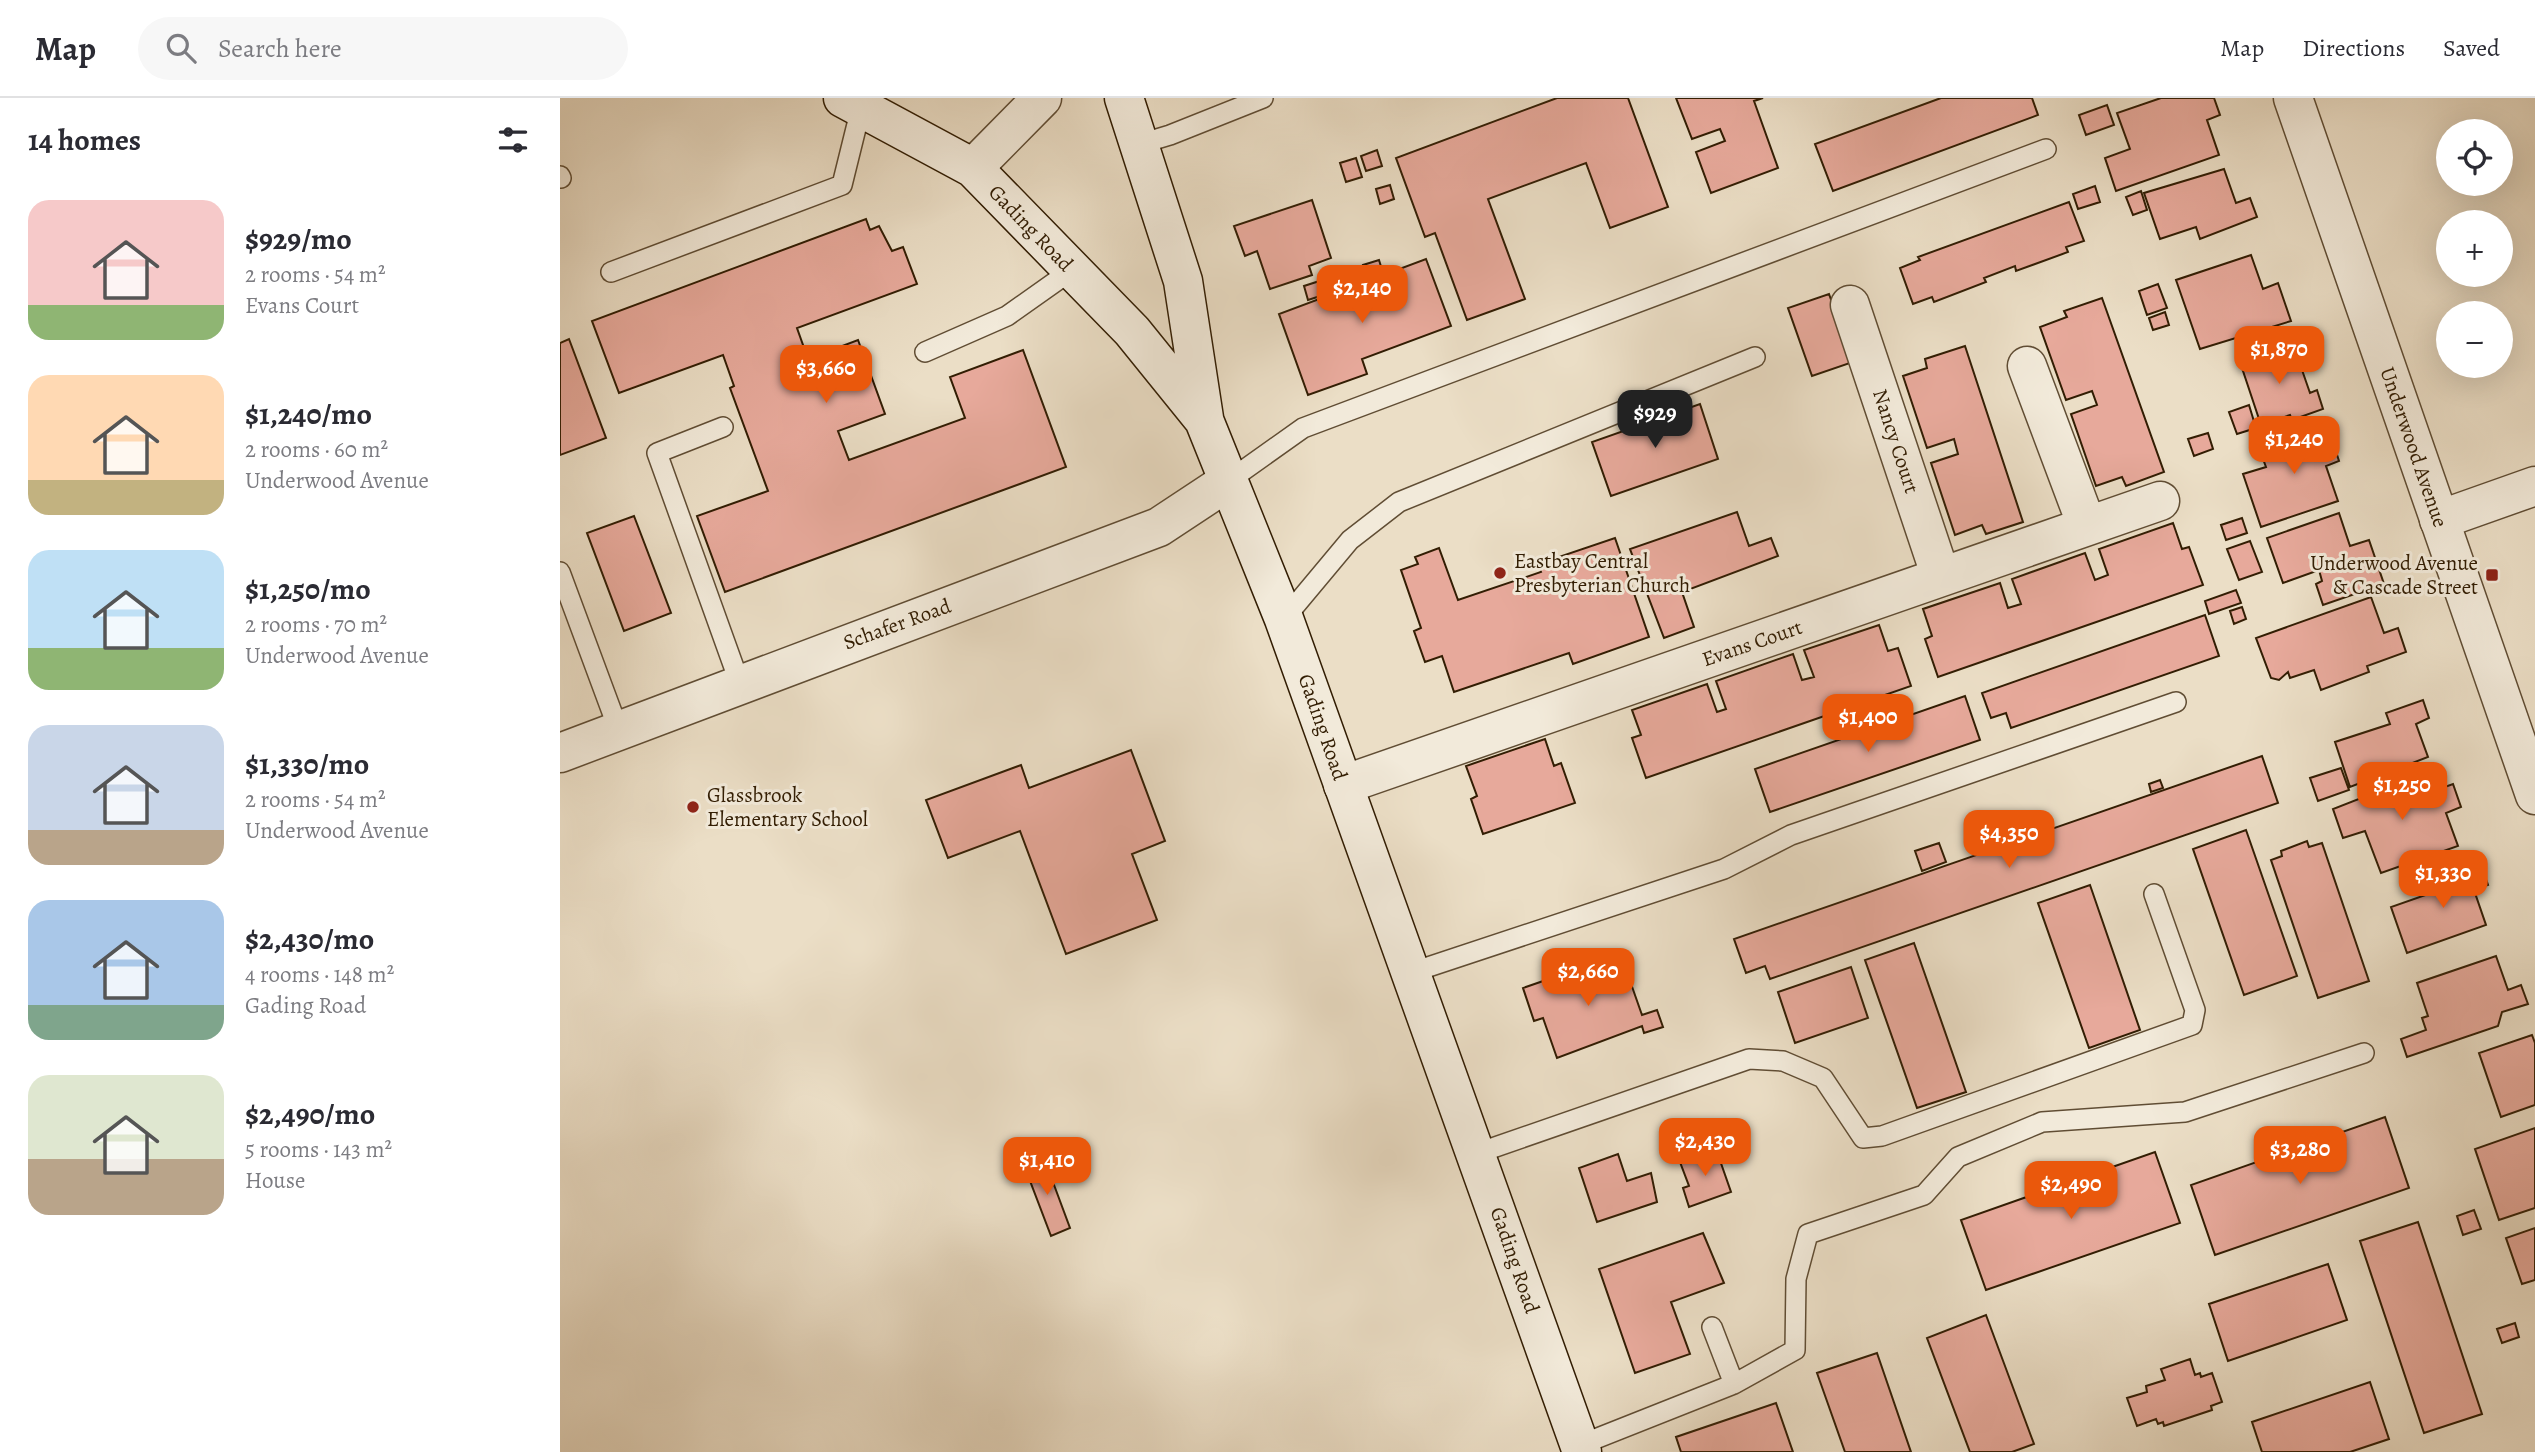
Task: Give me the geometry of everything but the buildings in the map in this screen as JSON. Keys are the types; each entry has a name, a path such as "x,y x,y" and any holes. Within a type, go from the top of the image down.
{"street":[{"name":"Gading Road","path":"1042,98 973,168 1132,331 1204,420 1227,482 1259,551 1284,619 1410,974 1478,1153 1581,1448"},
{"path":"1124,98 1183,281 1204,420"},
{"name":"Underwood Avenue","path":"2293,98 2535,795"},
{"path":"852,103 973,168"},
{"name":"Nancy Court","path":"1850,305 1941,577"},
{"path":"2027,366 2087,526"},
{"name":"Schafer Road","path":"560,753 1159,527 1227,482"},
{"path":"2440,520 2535,486"},
{"name":"Evans Court","path":"1343,785 2160,501"}],"lane":[{"path":"1140,144 1263,98"},
{"path":"611,272 842,185 852,103"},
{"path":"1227,482 1303,428 2046,149"},
{"path":"925,352 1007,316 1072,270"},
{"path":"1284,619 1350,540 1399,502 1755,356"},
{"path":"723,426 657,453 740,684"},
{"path":"560,572 619,731"},
{"path":"1410,974 1724,869 1791,835 2176,702"},
{"path":"1478,1153 1749,1059 1783,1061 1823,1078 1863,1138 1882,1136 2192,1025 2194,1010 2154,894"},
{"path":"1581,1448 1734,1384 1795,1350 1796,1279 1808,1234 1924,1195 1958,1157 2042,1122 2185,1112 2364,1053"},
{"path":"1712,1327 1734,1384"}],"place":[{"name":"Eastbay Central Presbyterian Church","path":"1500,573"},
{"name":"Underwood Avenue & Cascade Street","path":"2492,575"},
{"name":"Glassbrook Elementary School","path":"693,807"}]}
